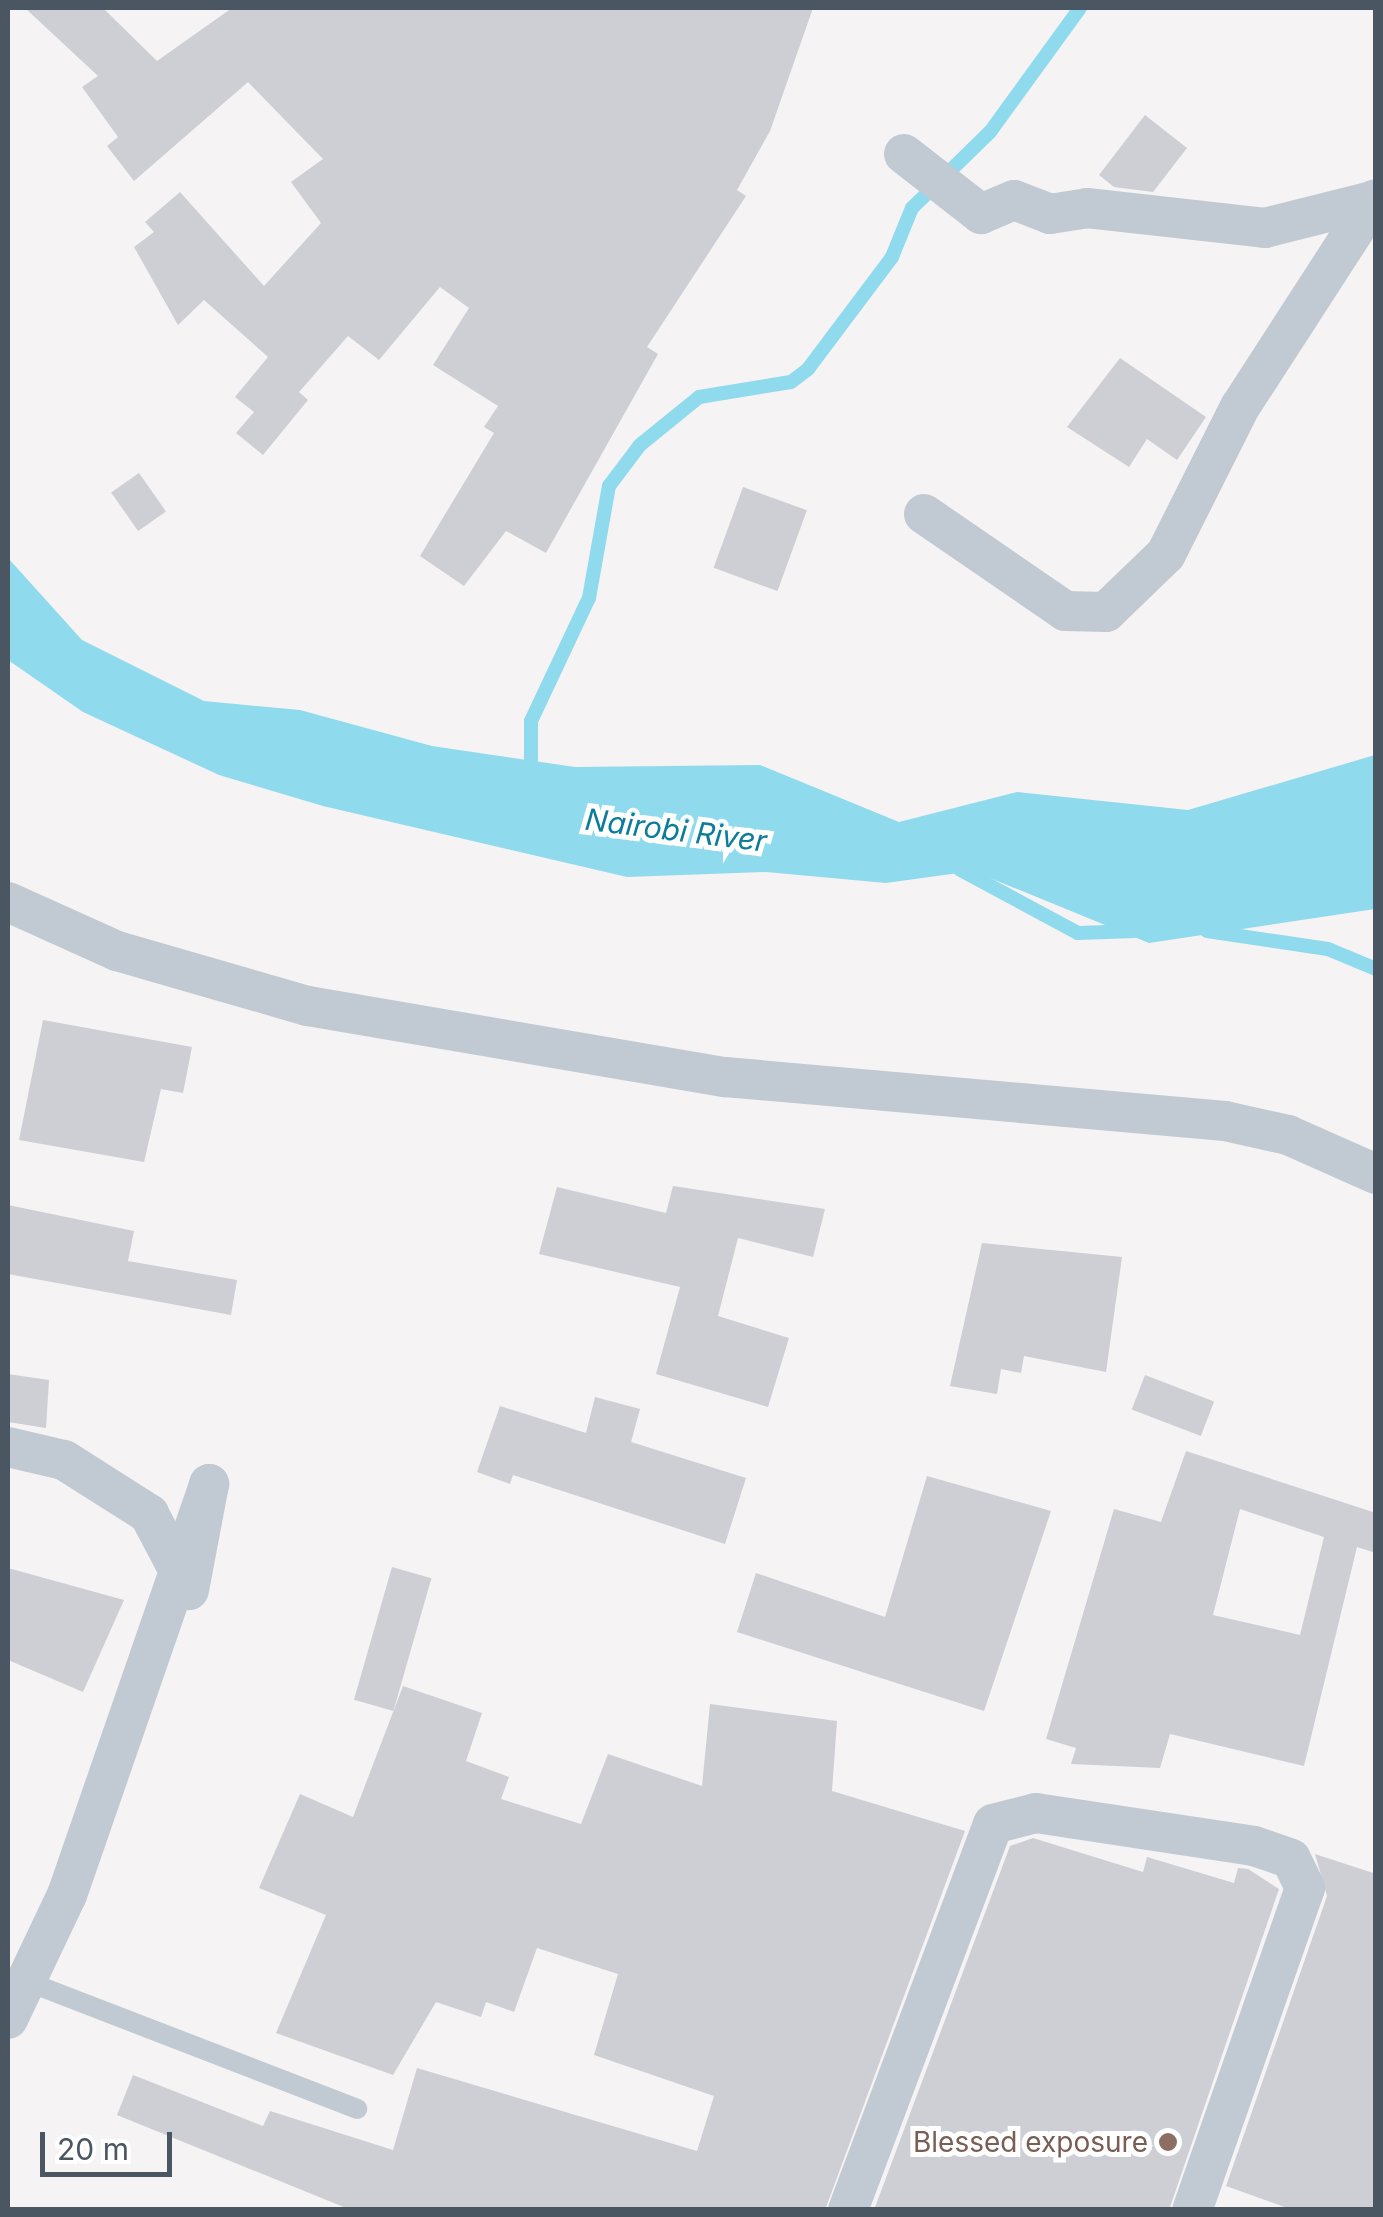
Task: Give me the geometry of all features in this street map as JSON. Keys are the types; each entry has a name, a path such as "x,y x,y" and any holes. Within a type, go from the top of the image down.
{"street":[{"path":"925,174 981,214 1014,200 1050,214 1087,208 1265,228 1375,200"},
{"path":"924,514 1066,611 1106,612 1166,554 1240,407 1375,200"},
{"path":"8,902 117,951 308,1006 725,1077 1225,1121 1288,1134 1376,1174"},
{"path":"8,1447 64,1460 149,1514 165,1544 173,1560 181,1575 188,1590 209,1484 183,1559 177,1578 67,1895 8,2019"},
{"path":"848,2210 992,1824 1036,1813 1291,1859 1306,1888 1192,2210"}],"lane":[{"path":"26,1980 357,2109"}],"water":[{"name":"Nairobi River","path":"8,558 82,640 204,701 300,710 432,746 575,767 760,765 899,822 1017,792 1188,810 1375,755 1375,909 1149,943 973,871 886,883 766,872 627,877 323,806 219,775 83,712 8,660"}],"building":[{"path":"25,8 103,8 157,61 232,8 813,8 770,131 737,190 746,196 647,347 658,354 546,553 506,531 464,586 420,556 494,433 484,427 498,406 433,365 469,308 440,287 379,360 348,336 299,392 308,400 263,455 236,433 254,412 235,397 268,357 204,300 178,325 134,247 154,232 145,222 180,192 264,286 321,223 291,182 323,159 248,82 134,181 107,146 118,137 82,87 98,76"},
{"path":"1145,115 1187,148 1153,192 1114,187 1099,175"},
{"path":"1120,358 1206,417 1177,460 1147,439 1129,467 1067,427"},
{"path":"139,473 166,512 138,531 111,493"},
{"path":"743,487 807,510 777,591 714,568"},
{"path":"43,1020 192,1047 183,1093 161,1089 144,1162 19,1140"},
{"path":"673,1186 825,1209 813,1257 738,1238 718,1316 789,1338 768,1407 656,1374 680,1287 539,1254 557,1187 666,1213"},
{"path":"8,1205 134,1231 128,1261 237,1280 231,1315 8,1274"},
{"path":"982,1243 1122,1257 1106,1372 1024,1356 1021,1373 1001,1369 997,1394 950,1386"},
{"path":"8,1374 49,1380 46,1428 8,1422"},
{"path":"1145,1375 1214,1402 1201,1436 1132,1410"},
{"path":"595,1397 640,1409 631,1442 746,1478 725,1544 513,1475 510,1484 477,1472 500,1406 586,1433"},
{"path":"1186,1451 1376,1513 1376,1553 1357,1547 1304,1766 1170,1734 1160,1768 1071,1764 1076,1748 1046,1739 1114,1509 1161,1522","holes":["1240,1509 1324,1537 1300,1635 1213,1615"]},
{"path":"927,1476 1051,1511 984,1711 737,1632 756,1573 885,1617"},
{"path":"392,1567 431,1578 393,1711 354,1700"},
{"path":"8,1568 124,1600 83,1692 8,1660"},
{"path":"403,1686 482,1713 466,1761 509,1777 501,1799 581,1824 608,1754 702,1786 710,1704 837,1721 832,1791 965,1831 825,2210 351,2210 117,2115 133,2075 263,2126 270,2111 393,2150 417,2068 697,2151 714,2096 594,2055 618,1974 537,1948 514,2012 486,2002 481,2017 436,2002 393,2075 276,2033 326,1915 259,1888 300,1794 353,1817"},
{"path":"1033,1838 1143,1872 1147,1857 1234,1883 1238,1868 1248,1869 1279,1889 1169,2210 874,2210 1010,1846"},
{"path":"1315,1854 1376,1874 1376,2210 1293,2210 1226,2186 1327,1896"}],"waterway":[{"path":"531,775 531,721 589,598 609,486 640,445 699,397 791,382 808,369 892,257 912,208 990,132 1080,8"},
{"path":"959,869 1078,933 1135,931"},
{"path":"1207,931 1328,949 1376,969"}],"place":[{"name":"Blessed exposure","path":"1168,2142"}]}
